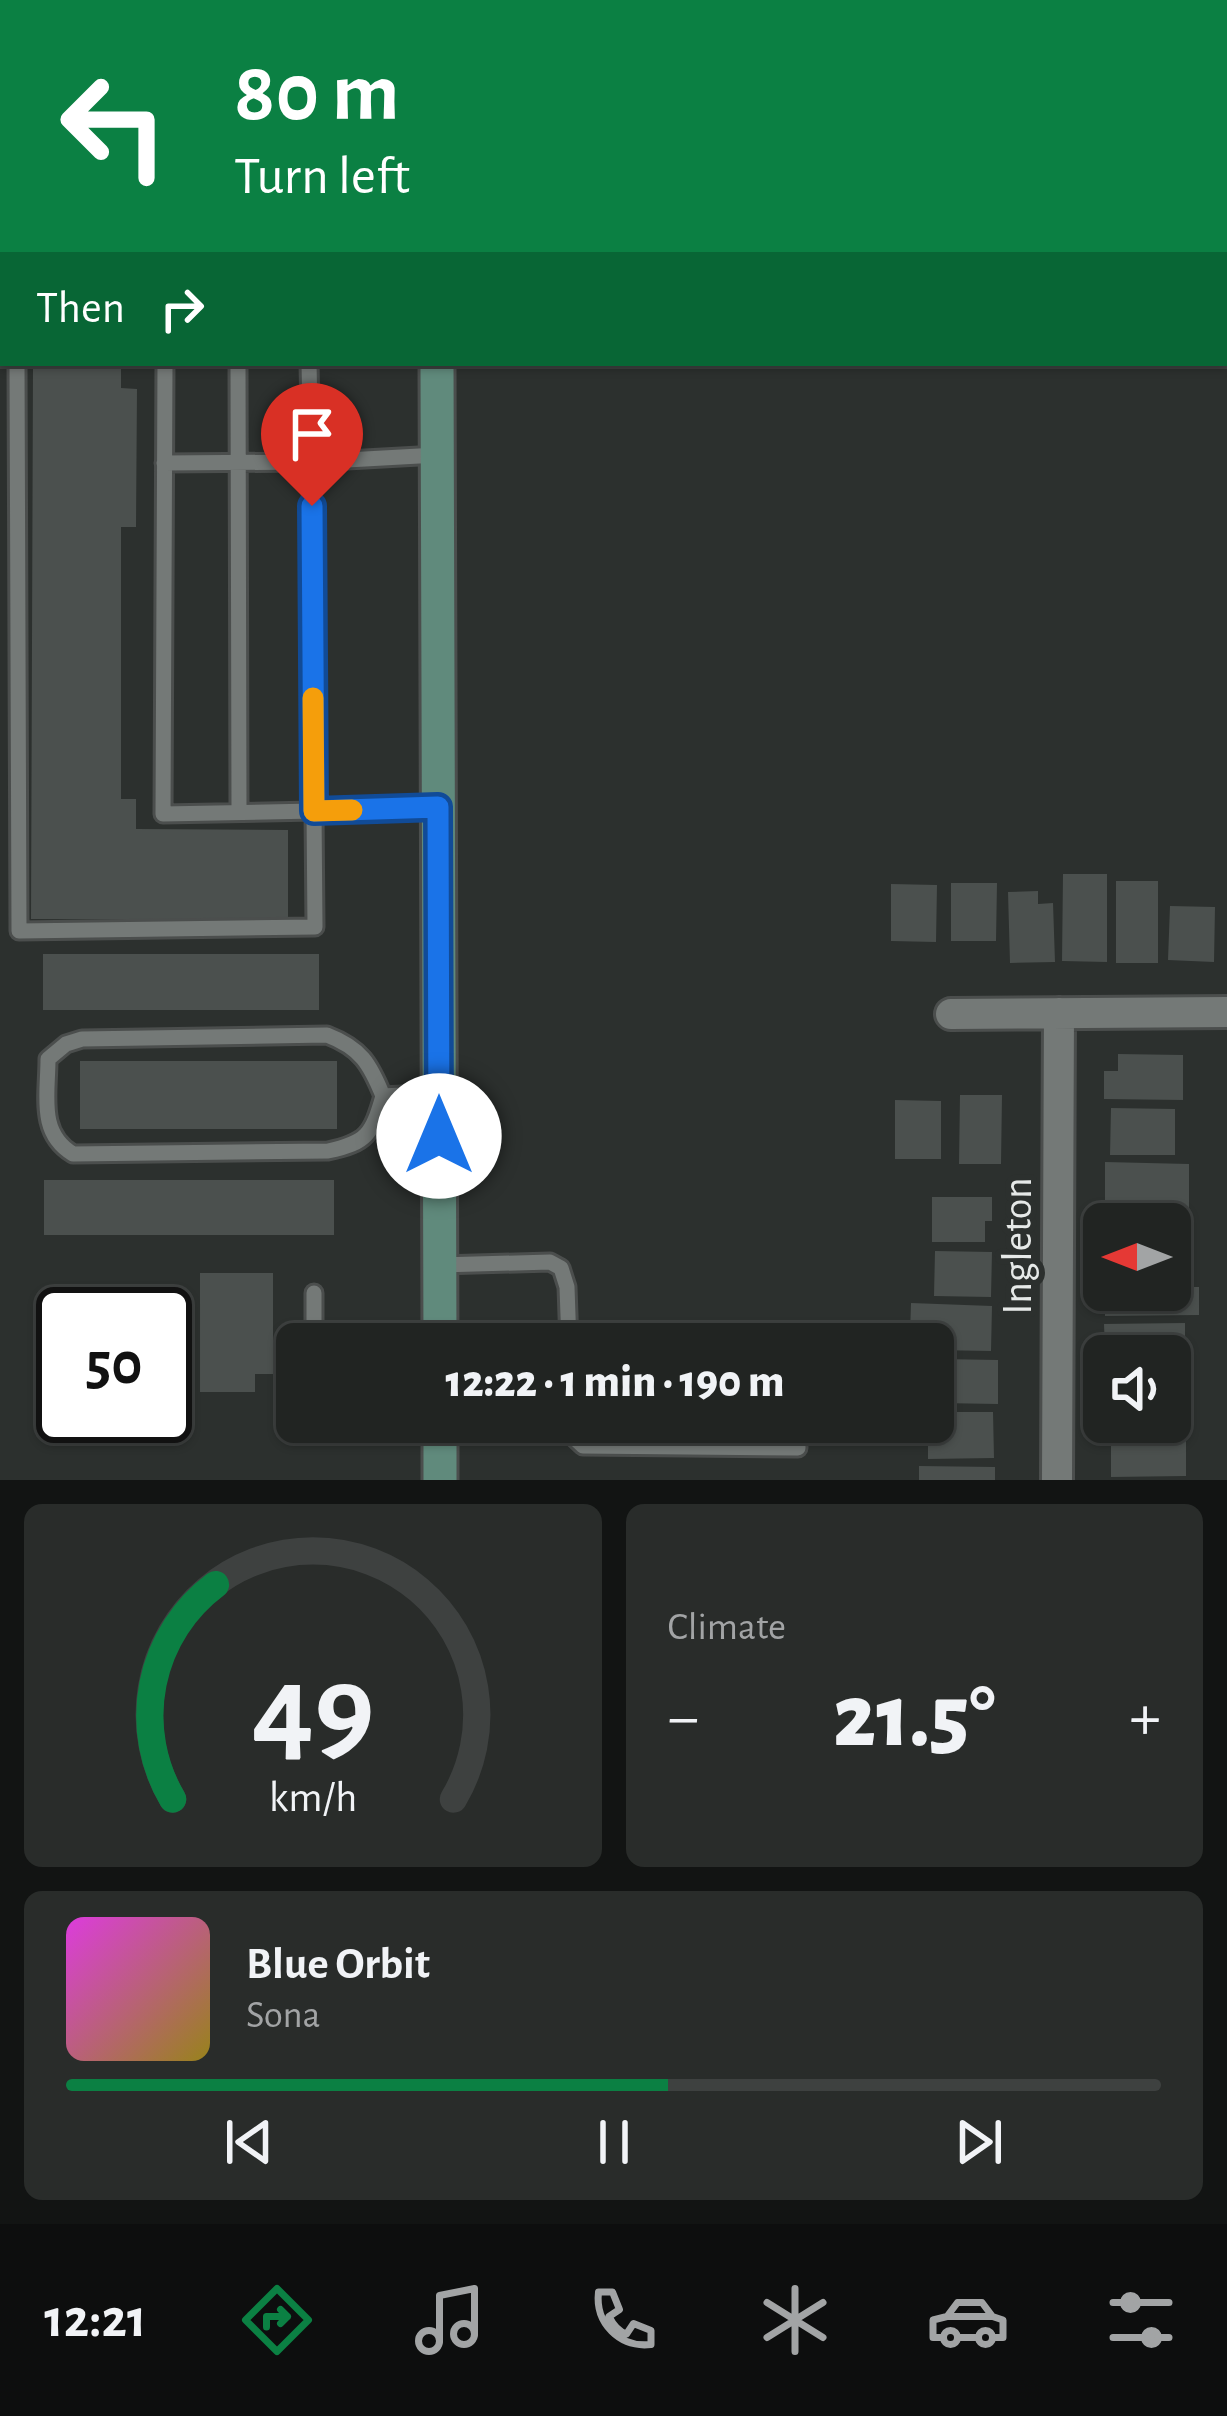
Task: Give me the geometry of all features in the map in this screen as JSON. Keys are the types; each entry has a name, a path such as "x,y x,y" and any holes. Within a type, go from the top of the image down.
{"main road":[{"path":"436,366 440,1323"},
{"path":"440,1443 440,1480"}],"street":[{"path":"952,1014 1227,1012"},
{"name":"Ingleton","path":"1057,1480 1059,1013"}],"lane":[{"path":"17,366 19,932 315,927 309,366"},
{"path":"165,366 163,814 438,807"},
{"path":"238,366 239,812"},
{"path":"164,463 437,455"},
{"path":"327,1035 348,1043 368,1059 383,1096 374,1125 357,1144 328,1151 73,1154 57,1144 48,1128 48,1059 66,1044 82,1039 327,1035"},
{"path":"383,1096 439,1093"},
{"path":"440,1264 550,1262 561,1268 568,1287 569,1323"},
{"path":"314,1293 314,1323"},
{"path":"580,1443 626,1448 797,1448 797,1443"}],"building":[{"path":"33,366 121,366 121,388 137,389 136,527 121,527 121,799 136,799 136,829 288,830 288,920 31,919"},
{"path":"1063,874 1107,874 1107,962 1062,961"},
{"path":"1116,881 1158,881 1158,963 1116,963"},
{"path":"951,883 997,883 996,941 951,941"},
{"path":"891,884 937,885 936,942 891,941"},
{"path":"1038,891 1038,904 1053,903 1055,962 1010,963 1008,892"},
{"path":"1170,906 1215,907 1214,962 1168,960"},
{"path":"43,954 319,954 319,1010 43,1010"},
{"path":"1118,1054 1183,1055 1183,1100 1104,1099 1104,1071 1118,1071"},
{"path":"80,1061 337,1061 337,1129 80,1129"},
{"path":"960,1095 1002,1095 1001,1164 959,1164"},
{"path":"895,1100 941,1101 941,1159 895,1159"},
{"path":"1111,1108 1175,1109 1175,1155 1110,1155"},
{"path":"1105,1162 1189,1164 1189,1203 1105,1203"},
{"path":"44,1180 334,1180 334,1235 44,1235"},
{"path":"932,1197 992,1197 992,1221 985,1221 985,1242 932,1242"},
{"path":"935,1251 992,1252 991,1297 934,1296"},
{"path":"200,1273 273,1273 273,1374 255,1374 255,1392 200,1392"},
{"path":"1191,1287 1199,1287 1199,1315 1105,1316 1105,1311 1191,1311"},
{"path":"911,1303 992,1306 991,1351 954,1350 954,1323 910,1323"},
{"path":"1185,1323 1185,1335 1104,1335 1104,1324"},
{"path":"954,1359 998,1360 998,1404 954,1403"},
{"path":"954,1412 993,1412 994,1458 928,1459 928,1443 954,1443"},
{"path":"1111,1443 1186,1443 1186,1476 1111,1477"},
{"path":"919,1466 995,1467 995,1480 919,1480"}],"slow traffic":[{"path":"313,698 314,811 352,810"}],"route":[{"path":"312,506 314,811 438,807 439,1136"}]}
